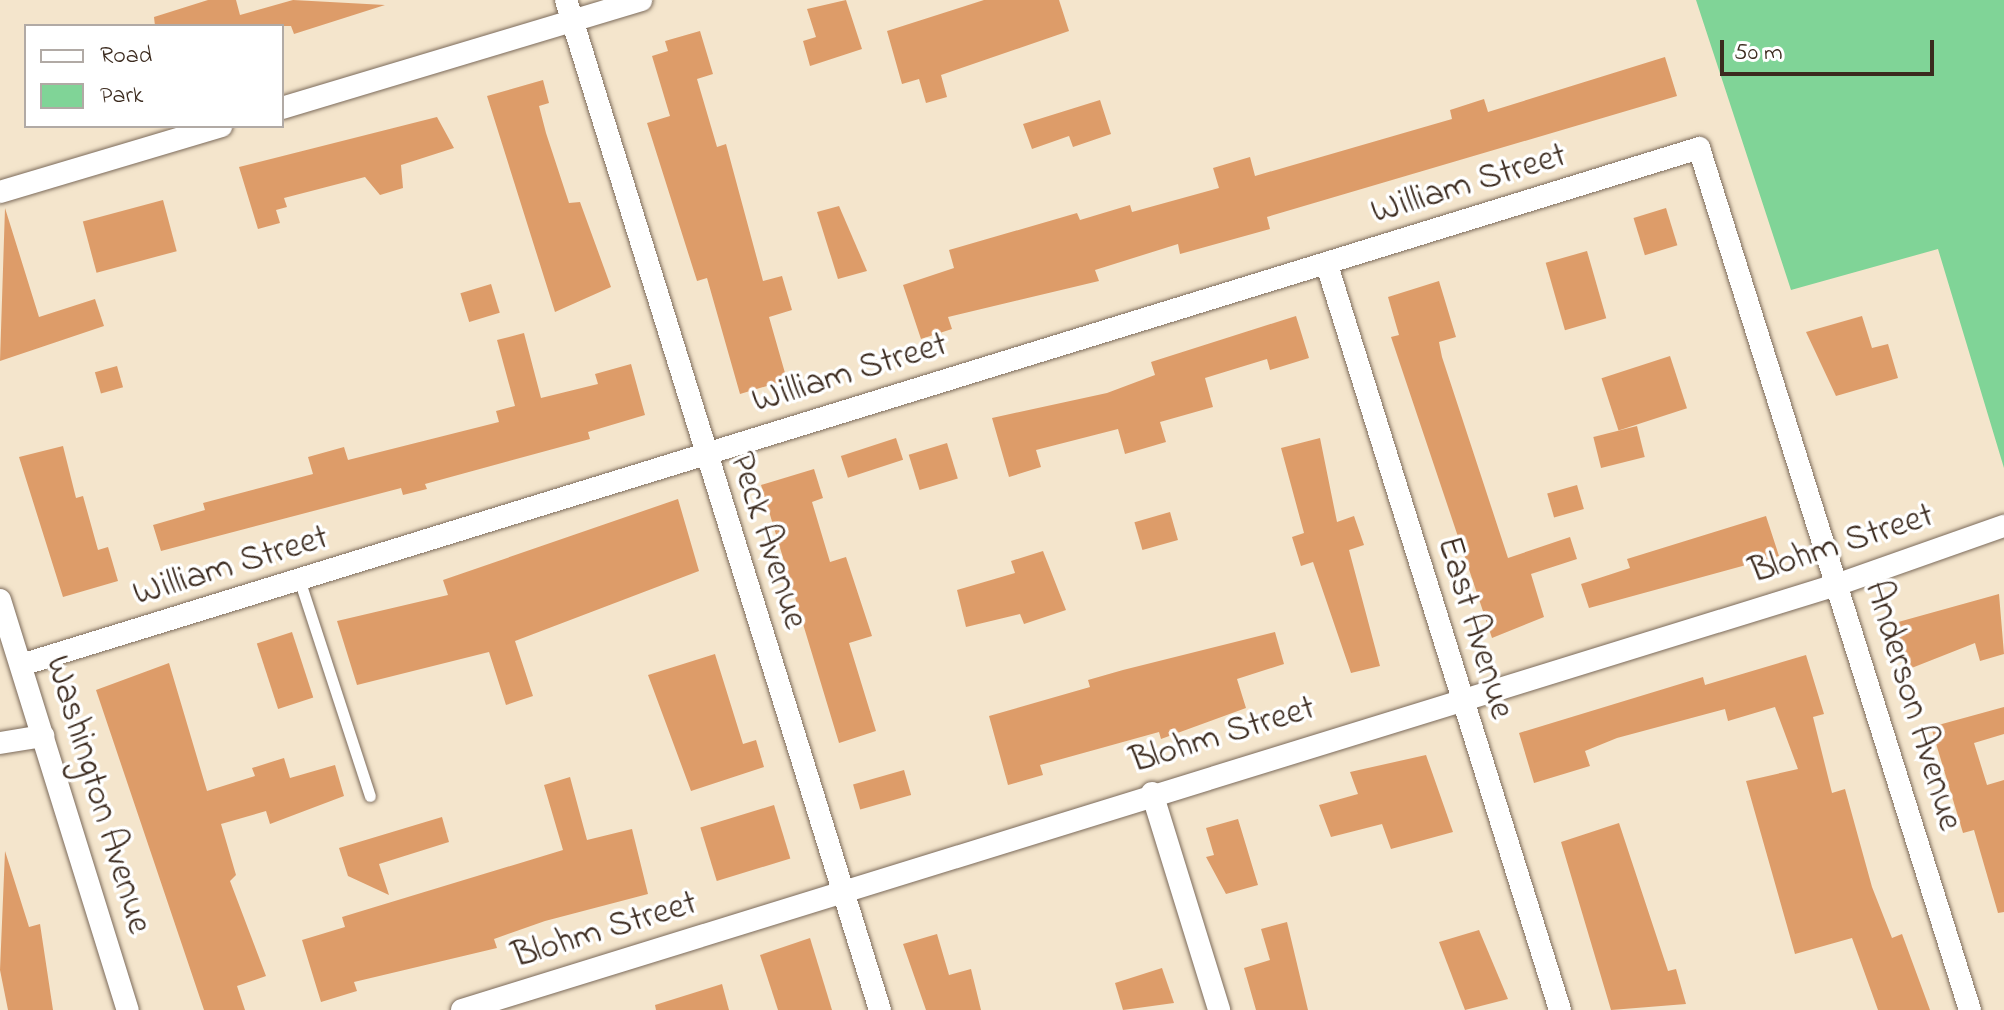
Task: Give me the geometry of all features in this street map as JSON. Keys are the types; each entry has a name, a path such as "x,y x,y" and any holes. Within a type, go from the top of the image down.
{"street":[{"path":"284,107 570,11 641,0"},
{"name":"Peck Avenue","path":"570,11 704,455 880,1010"},
{"path":"0,192 214,128"},
{"name":"William Street","path":"21,665 300,582 1699,148"},
{"name":"Anderson Avenue","path":"1699,148 1839,584 1970,1010"},
{"name":"East Avenue","path":"1327,265 1460,699 1560,1010"},
{"name":"Blohm Street","path":"462,1010 1152,793 1839,584 2004,526"},
{"name":"Washington Avenue","path":"0,600 128,1010"},
{"path":"0,743 43,736"},
{"path":"1152,793 1219,1010"}],"lane":[{"path":"300,582 370,796"}],"green space":[{"path":"1696,0 2004,0 2004,468 1938,249 1791,290"}],"building":[{"path":"208,0 236,0 240,15 293,0 385,5 294,34 291,26 284,24 155,24 154,17"},
{"path":"846,0 862,49 810,66 803,41 816,37 807,9"},
{"path":"984,0 1059,0 1069,31 941,75 947,97 926,103 919,79 902,84 887,31"},
{"path":"700,31 713,74 697,79 717,147 726,144 763,281 782,276 792,310 769,317 787,380 740,394 707,278 697,281 647,123 670,116 652,56 668,51 665,41"},
{"path":"1665,57 1677,96 1267,217 1270,229 1180,254 1178,244 1095,270 1099,281 948,317 952,329 921,339 903,285 954,268 949,250 1077,213 1080,220 1130,205 1132,212 1219,188 1213,168 1250,157 1255,176 1452,119 1450,110 1484,99 1488,112"},
{"path":"543,80 549,103 539,106 546,133 569,203 580,202 611,287 555,312 487,96"},
{"path":"1100,100 1111,134 1073,147 1069,136 1032,149 1023,124"},
{"path":"437,117 454,148 401,165 403,188 380,195 365,177 284,198 287,207 276,210 280,223 258,229 239,167"},
{"path":"163,200 177,251 97,273 83,221"},
{"path":"839,206 867,271 838,279 817,212"},
{"path":"5,208 39,317 95,299 104,326 0,361"},
{"path":"1666,208 1677,245 1645,255 1633,218"},
{"path":"1587,251 1606,318 1565,330 1546,263"},
{"path":"1439,281 1456,337 1439,342 1442,357 1508,558 1570,537 1577,559 1531,574 1544,617 1492,638 1391,337 1399,335 1388,297"},
{"path":"491,284 500,313 469,322 460,293"},
{"path":"1296,316 1309,358 1270,370 1267,359 1205,378 1213,407 1160,422 1166,442 1125,454 1118,429 1036,450 1041,467 1009,477 992,418 1107,393 1155,375 1151,362"},
{"path":"1862,316 1872,348 1888,344 1898,378 1836,396 1806,332"},
{"path":"524,333 541,398 598,384 595,374 631,364 645,415 588,432 590,439 425,484 427,489 403,495 401,488 161,551 153,525 205,510 203,503 313,474 308,457 344,447 348,460 499,422 496,411 515,406 497,340"},
{"path":"1670,356 1687,408 1619,431 1602,378"},
{"path":"117,366 123,387 101,393 95,372"},
{"path":"1637,426 1645,457 1601,468 1593,437"},
{"path":"896,438 903,460 848,478 841,456"},
{"path":"1320,438 1337,522 1354,516 1364,545 1349,550 1380,666 1351,673 1313,562 1301,566 1292,537 1304,533 1281,448"},
{"path":"947,443 958,478 920,490 909,455"},
{"path":"63,446 76,498 83,496 98,550 108,547 118,581 63,597 19,457"},
{"path":"814,469 823,498 812,502 830,562 846,557 872,636 849,643 876,731 839,743 761,485"},
{"path":"1577,485 1584,509 1554,518 1547,494"},
{"path":"678,499 699,571 515,641 533,696 506,705 489,652 357,685 337,621 448,595 443,580"},
{"path":"1170,512 1178,540 1142,550 1134,522"},
{"path":"1766,516 1779,556 1589,608 1581,584 1630,568 1627,559"},
{"path":"1043,551 1066,610 1024,624 1020,614 966,627 957,590 1015,573 1011,561"},
{"path":"1999,594 2004,654 1980,661 1975,643 1904,671 1891,624"},
{"path":"292,632 313,698 278,709 257,643"},
{"path":"1275,632 1284,664 1237,679 1246,708 1161,739 1159,732 1040,765 1043,775 1008,785 989,716 1090,687 1088,680"},
{"path":"715,654 743,744 756,740 764,767 691,791 648,675"},
{"path":"1806,655 1824,714 1813,717 1832,793 1845,789 1872,887 1892,938 1902,934 1930,1010 1878,1010 1852,938 1795,954 1746,781 1798,769 1775,707 1728,721 1725,709 1617,738 1585,751 1590,766 1534,783 1519,733 1703,677 1705,685"},
{"path":"169,663 207,791 255,776 252,768 284,758 290,778 335,765 344,796 270,824 266,811 221,824 236,875 230,881 266,976 237,986 245,1010 204,1010 96,690"},
{"path":"2004,707 2004,734 1974,743 1987,785 2004,780 2004,912 1998,913 1974,830 1963,833 1931,727"},
{"path":"1426,755 1453,832 1391,849 1382,824 1331,837 1319,805 1358,794 1350,772"},
{"path":"904,770 911,795 860,810 853,785"},
{"path":"570,777 587,840 632,829 648,894 545,921 494,939 497,948 354,982 357,991 321,1002 302,940 345,927 342,917 563,850 544,785"},
{"path":"774,805 790,859 717,881 700,828"},
{"path":"442,817 449,842 379,864 389,895 348,876 339,848"},
{"path":"1238,819 1258,885 1226,894 1206,857 1214,855 1206,828"},
{"path":"1619,823 1668,971 1676,969 1686,1004 1611,1010 1561,842"},
{"path":"5,851 29,927 40,924 53,1010 8,1010 0,970"},
{"path":"1287,922 1308,1010 1256,1010 1244,968 1270,960 1261,929"},
{"path":"1479,930 1508,999 1465,1010 1439,942"},
{"path":"937,934 949,975 971,969 981,1010 926,1010 903,944"},
{"path":"810,938 832,1010 778,1010 760,955"},
{"path":"1162,968 1174,1003 1123,1010 1115,983"},
{"path":"722,984 729,1010 656,1010 655,1005"}]}
